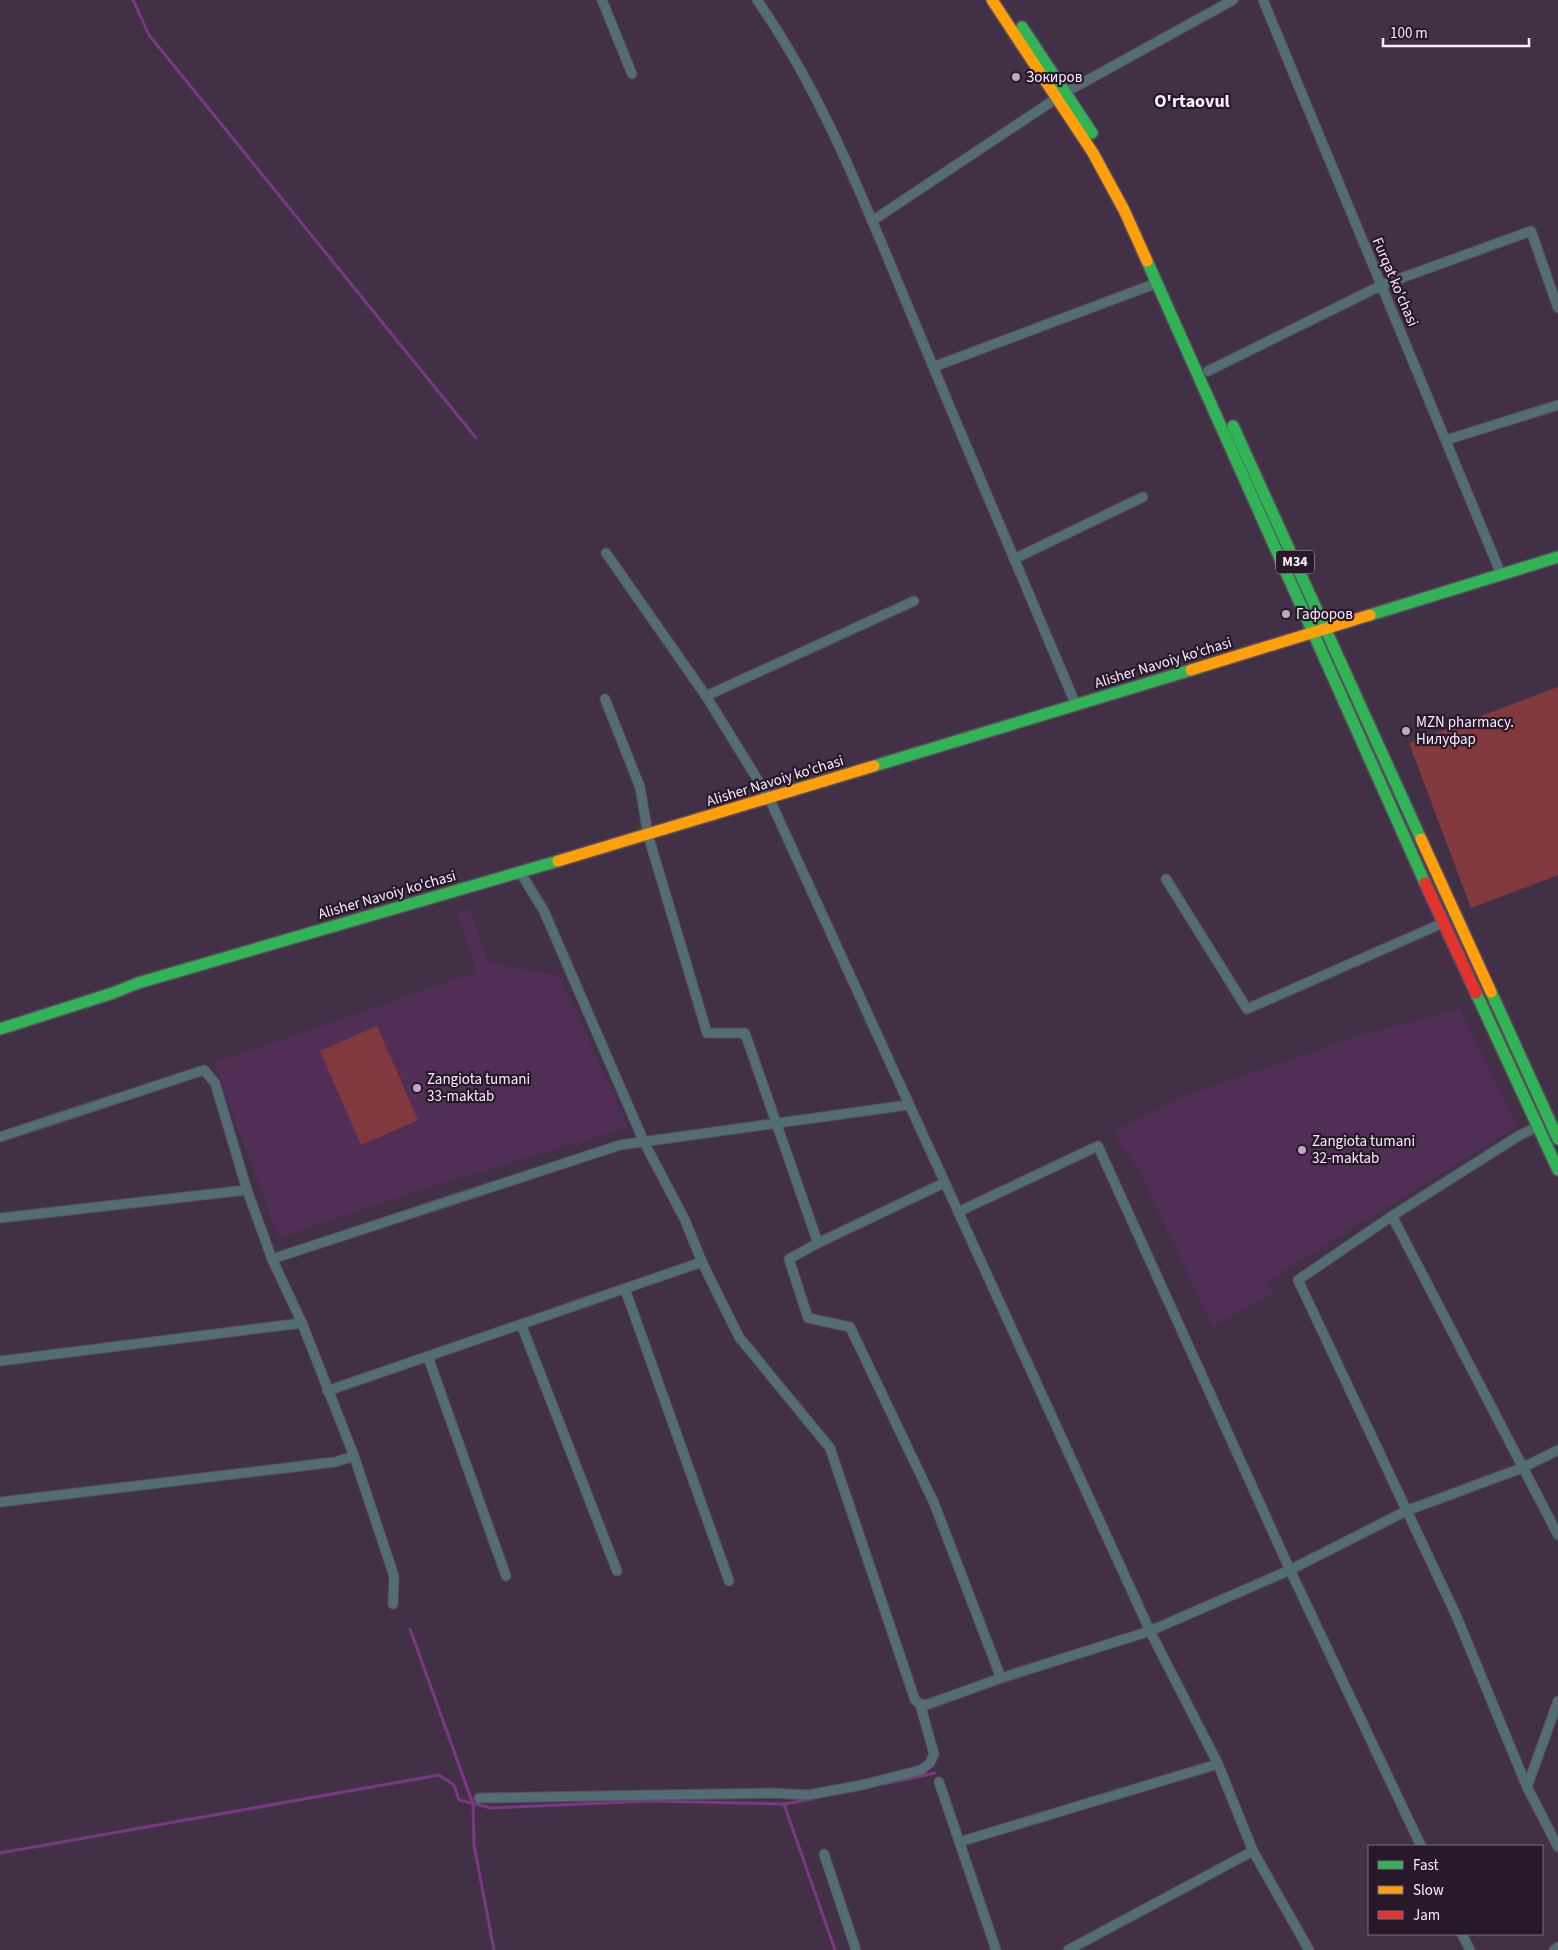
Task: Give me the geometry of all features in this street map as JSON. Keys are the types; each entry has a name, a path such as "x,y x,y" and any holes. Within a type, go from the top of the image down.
{"main road":[{"name":"M34","path":"992,0 1102,148 1132,204 1521,1062 1558,1139"},
{"name":"M34","path":"1004,0 1061,95 1109,181 1157,283 1443,924 1536,1127 1558,1170"},
{"name":"Alisher Navoiy ko'chasi","path":"0,1029 113,993 147,980 648,835 1326,630 1558,557"}],"street":[{"path":"602,0 632,74"},
{"path":"757,0 774,24 823,112 872,221 1076,705"},
{"path":"872,221 1061,95 1234,0"},
{"name":"Furqat ko'chasi","path":"1262,0 1501,574"},
{"path":"1208,371 1382,285 1531,231 1558,308"},
{"path":"933,367 1157,283"},
{"path":"1446,440 1558,405"},
{"path":"1014,559 1143,497"},
{"path":"606,553 706,696 768,798 1150,1631 1218,1764 1253,1851 1306,1949"},
{"path":"706,696 914,601"},
{"path":"605,700 640,787 648,835 707,1033 745,1034 818,1243"},
{"path":"520,872 544,911 644,1142 685,1220 702,1262 739,1337 830,1448 915,1700 920,1704 926,1705 1001,1678 1150,1631 1290,1570 1406,1511 1522,1468 1558,1450"},
{"path":"1166,879 1247,1009 1443,924"},
{"path":"0,1137 204,1070 215,1083 246,1190 272,1259 302,1323 354,1456 394,1576 393,1604"},
{"path":"272,1259 620,1144 908,1105"},
{"path":"1536,1127 1520,1135 1392,1216 1298,1280 1456,1615 1527,1787 1558,1847"},
{"path":"958,1212 1098,1146 1290,1570 1421,1845"},
{"path":"944,1183 818,1243 789,1259 808,1318 850,1327 934,1503 1001,1678"},
{"path":"0,1218 246,1190"},
{"path":"1392,1216 1558,1535"},
{"path":"327,1391 702,1262"},
{"path":"625,1289 729,1581"},
{"path":"0,1361 302,1323"},
{"path":"521,1324 617,1571"},
{"path":"428,1356 506,1576"},
{"path":"0,1502 334,1462 354,1456"},
{"path":"1527,1787 1558,1701"},
{"path":"479,1798 773,1793 808,1795 862,1785 921,1770 930,1763 934,1754 920,1704"},
{"path":"960,1842 1218,1764"},
{"path":"939,1782 996,1950"},
{"path":"1068,1950 1253,1851"},
{"path":"824,1854 856,1950"},
{"path":"1462,1935 1470,1950"},
{"path":"1554,1950 1558,1947"}],"shaded area":[{"path":"1558,687 1558,875 1471,908 1409,743"},
{"name":"Zangiota tumani 33-maktab","path":"469,908 489,963 560,976 628,1127 401,1196 279,1238 215,1063 476,972 457,912"},
{"name":"Zangiota tumani 32-maktab","path":"1460,1009 1518,1126 1267,1281 1273,1293 1213,1326 1137,1168 1113,1132 1187,1095 1365,1034"},
{"path":"377,1026 418,1120 361,1145 320,1051"}],"waterway":[{"path":"133,0 149,35 476,438"},
{"path":"410,1629 473,1804 474,1845 494,1950"},
{"path":"884,1784 935,1773"},
{"path":"0,1853 439,1775 454,1785 459,1800 491,1808 650,1801 784,1804 812,1799"},
{"path":"784,1804 835,1950"}],"traffic: fast":[{"path":"1022,27 1092,133"},
{"path":"1147,261 1425,883"},
{"path":"1233,426 1421,839"},
{"path":"1370,615 1558,557"},
{"path":"874,766 1191,670"},
{"path":"0,1029 113,993 138,983 558,861"},
{"path":"1491,992 1558,1139"},
{"path":"1476,993 1558,1170"}],"traffic: slow":[{"path":"992,0 1093,153 1124,210 1147,261"},
{"path":"1191,670 1370,615"},
{"path":"558,861 874,766"},
{"path":"1421,839 1491,992"}],"traffic: jam":[{"path":"1425,883 1476,993"}],"place":[{"name":"Зокиров","path":"1016,77"},
{"name":"Гафоров","path":"1286,614"},
{"name":"MZN pharmacy. Нилуфар","path":"1406,731"},
{"name":"Zangiota tumani 33-maktab","path":"417,1088"},
{"name":"Zangiota tumani 32-maktab","path":"1302,1150"}],"district":[{"name":"O'rtaovul","path":"1192,101"}]}
